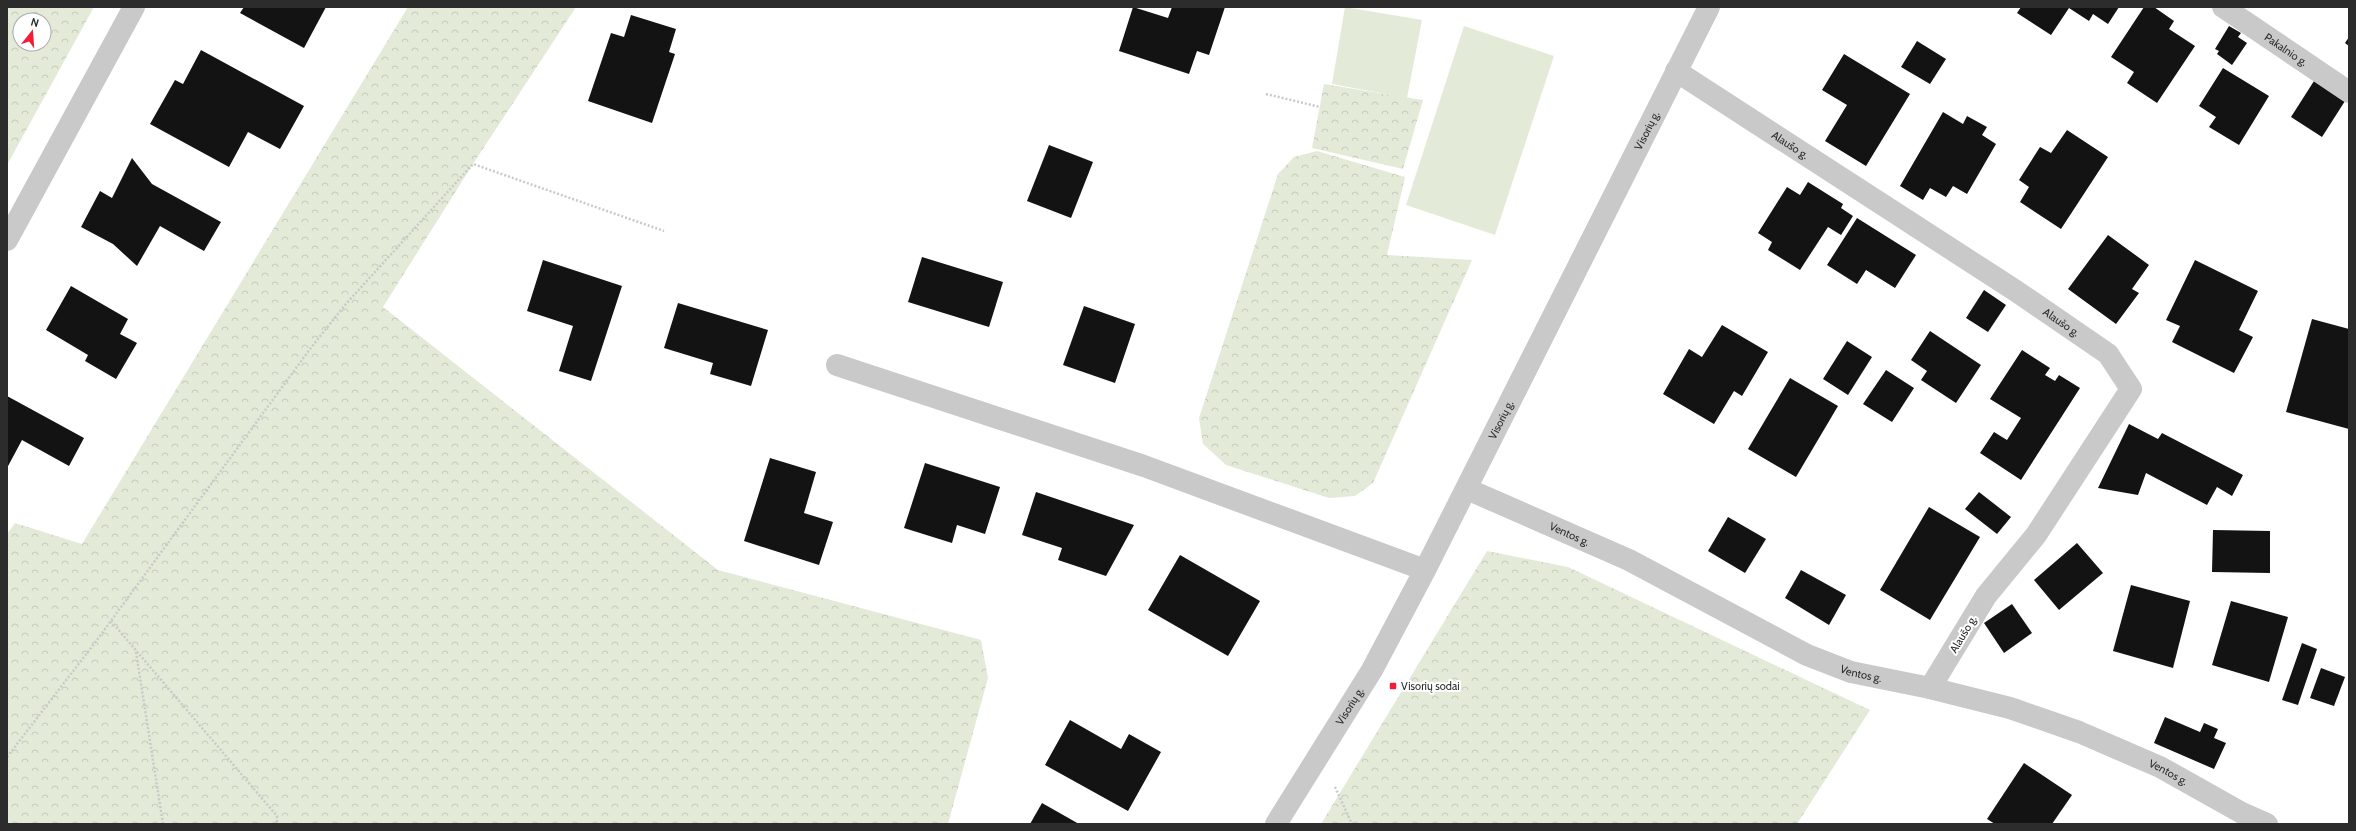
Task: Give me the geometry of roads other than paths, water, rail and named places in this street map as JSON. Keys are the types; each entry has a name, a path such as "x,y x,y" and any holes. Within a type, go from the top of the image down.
{"street":[{"path":"7,240 134,7"},
{"name":"Visorių g.","path":"1276,824 1372,670 1425,570 1467,490 1709,7"},
{"name":"Pakalnio g.","path":"2223,7 2349,92"},
{"name":"Alaušo g.","path":"1676,71 2016,291 2108,354 2131,389 2036,535 1986,596 1930,688"},
{"path":"837,365 1144,466 1425,570"},
{"name":"Ventos g.","path":"1467,490 1629,560 1807,655 1851,672 1930,688 2010,708 2079,732 2160,766 2242,813 2267,824"}],"place":[{"name":"Visorių sodai","path":"1393,686"}]}
